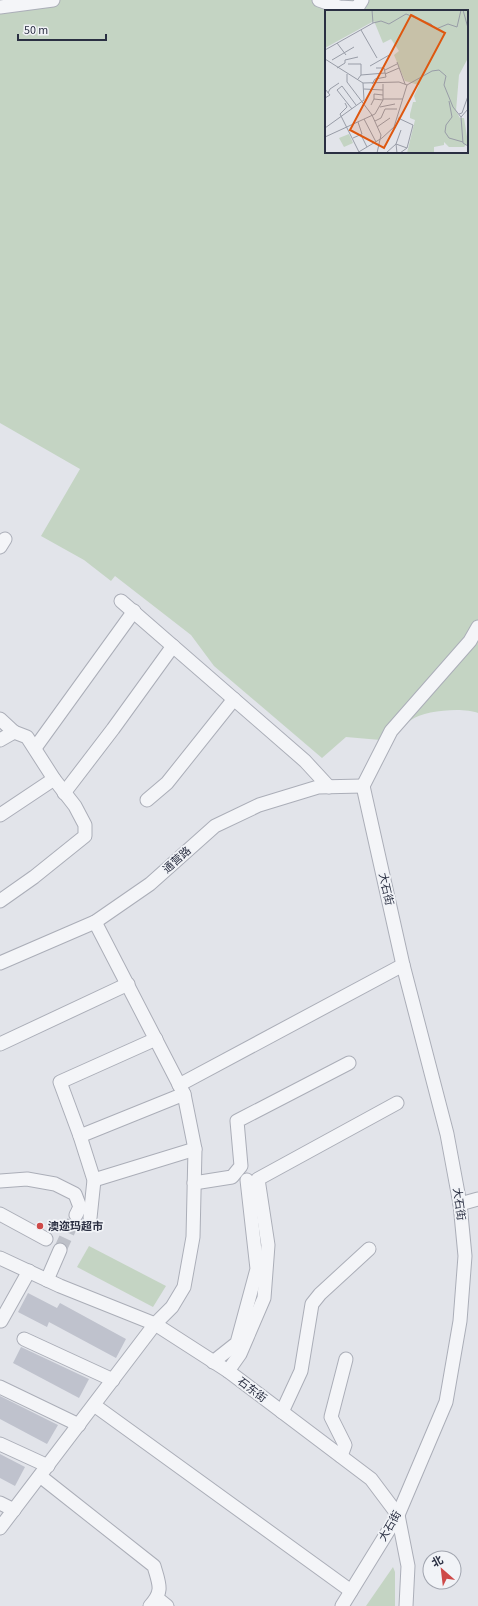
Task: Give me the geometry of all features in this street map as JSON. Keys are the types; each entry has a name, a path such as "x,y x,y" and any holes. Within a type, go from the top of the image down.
{"street":[{"path":"0,6 53,0"},
{"path":"319,0 338,7 357,8 362,0"},
{"path":"121,601 305,761 329,787"},
{"path":"35,748 134,612"},
{"path":"363,786 391,731 470,642 478,627"},
{"path":"64,793 114,730 173,646"},
{"path":"147,800 167,783 234,699"},
{"path":"0,719 14,732 27,737 35,748 54,779 75,806 85,825 85,836 34,877 0,901"},
{"path":"0,740 14,732"},
{"path":"0,815 54,779"},
{"name":"通营路","path":"0,963 95,922 150,884 215,826 259,805 318,787 363,786"},
{"name":"大石街","path":"342,1606 398,1515 446,1402 460,1321 465,1256 460,1204 448,1134 403,966 363,786"},
{"path":"0,1528 155,1324 172,1307 184,1287 194,1238 195,1149 182,1089 95,922"},
{"path":"80,1136 182,1089 403,966"},
{"path":"0,1044 128,984"},
{"path":"90,1218 94,1180 60,1082 156,1039"},
{"path":"194,1183 232,1177 241,1166 237,1121 349,1063"},
{"path":"228,1371 240,1354 264,1298 268,1245 258,1179 397,1103"},
{"path":"94,1180 195,1149"},
{"path":"0,1181 27,1179 55,1184 75,1194 80,1207 76,1215"},
{"path":"213,1362 237,1343 257,1269 247,1180"},
{"path":"460,1204 478,1199"},
{"path":"0,1214 46,1239"},
{"path":"282,1412 301,1372 312,1304 320,1294 369,1249"},
{"path":"47,1280 60,1250"},
{"name":"石东街","path":"0,1258 47,1280 155,1324 228,1371 371,1479 398,1515 408,1566 406,1606"},
{"path":"1,1321 29,1271"},
{"path":"24,1339 113,1380"},
{"path":"341,1456 345,1445 331,1417 346,1359"},
{"path":"0,1387 79,1425"},
{"path":"94,1405 351,1591"},
{"path":"0,1444 48,1466"},
{"path":"40,1476 154,1566 160,1588 158,1603"},
{"path":"0,1503 14,1510"}],"green space":[{"path":"0,0 478,0 478,713 463,710 444,710 425,714 408,722 392,741 346,737 322,758 214,666 191,635 115,576 111,581 84,560 41,536 80,469 0,423"},
{"path":"89,1246 166,1286 153,1307 77,1267"},
{"path":"393,1567 395,1572 395,1606 366,1606"}],"building":[{"path":"28,1293 57,1308 60,1303 126,1339 116,1358 49,1322 47,1327 18,1312"},
{"path":"21,1347 89,1379 79,1398 13,1363"},
{"path":"0,1396 58,1425 47,1444 0,1419"},
{"path":"0,1454 25,1467 15,1486 0,1478"}],"tunnel":[{"path":"60,1250 76,1215"}],"place":[{"name":"澳迩玛超市","path":"40,1226"}]}
